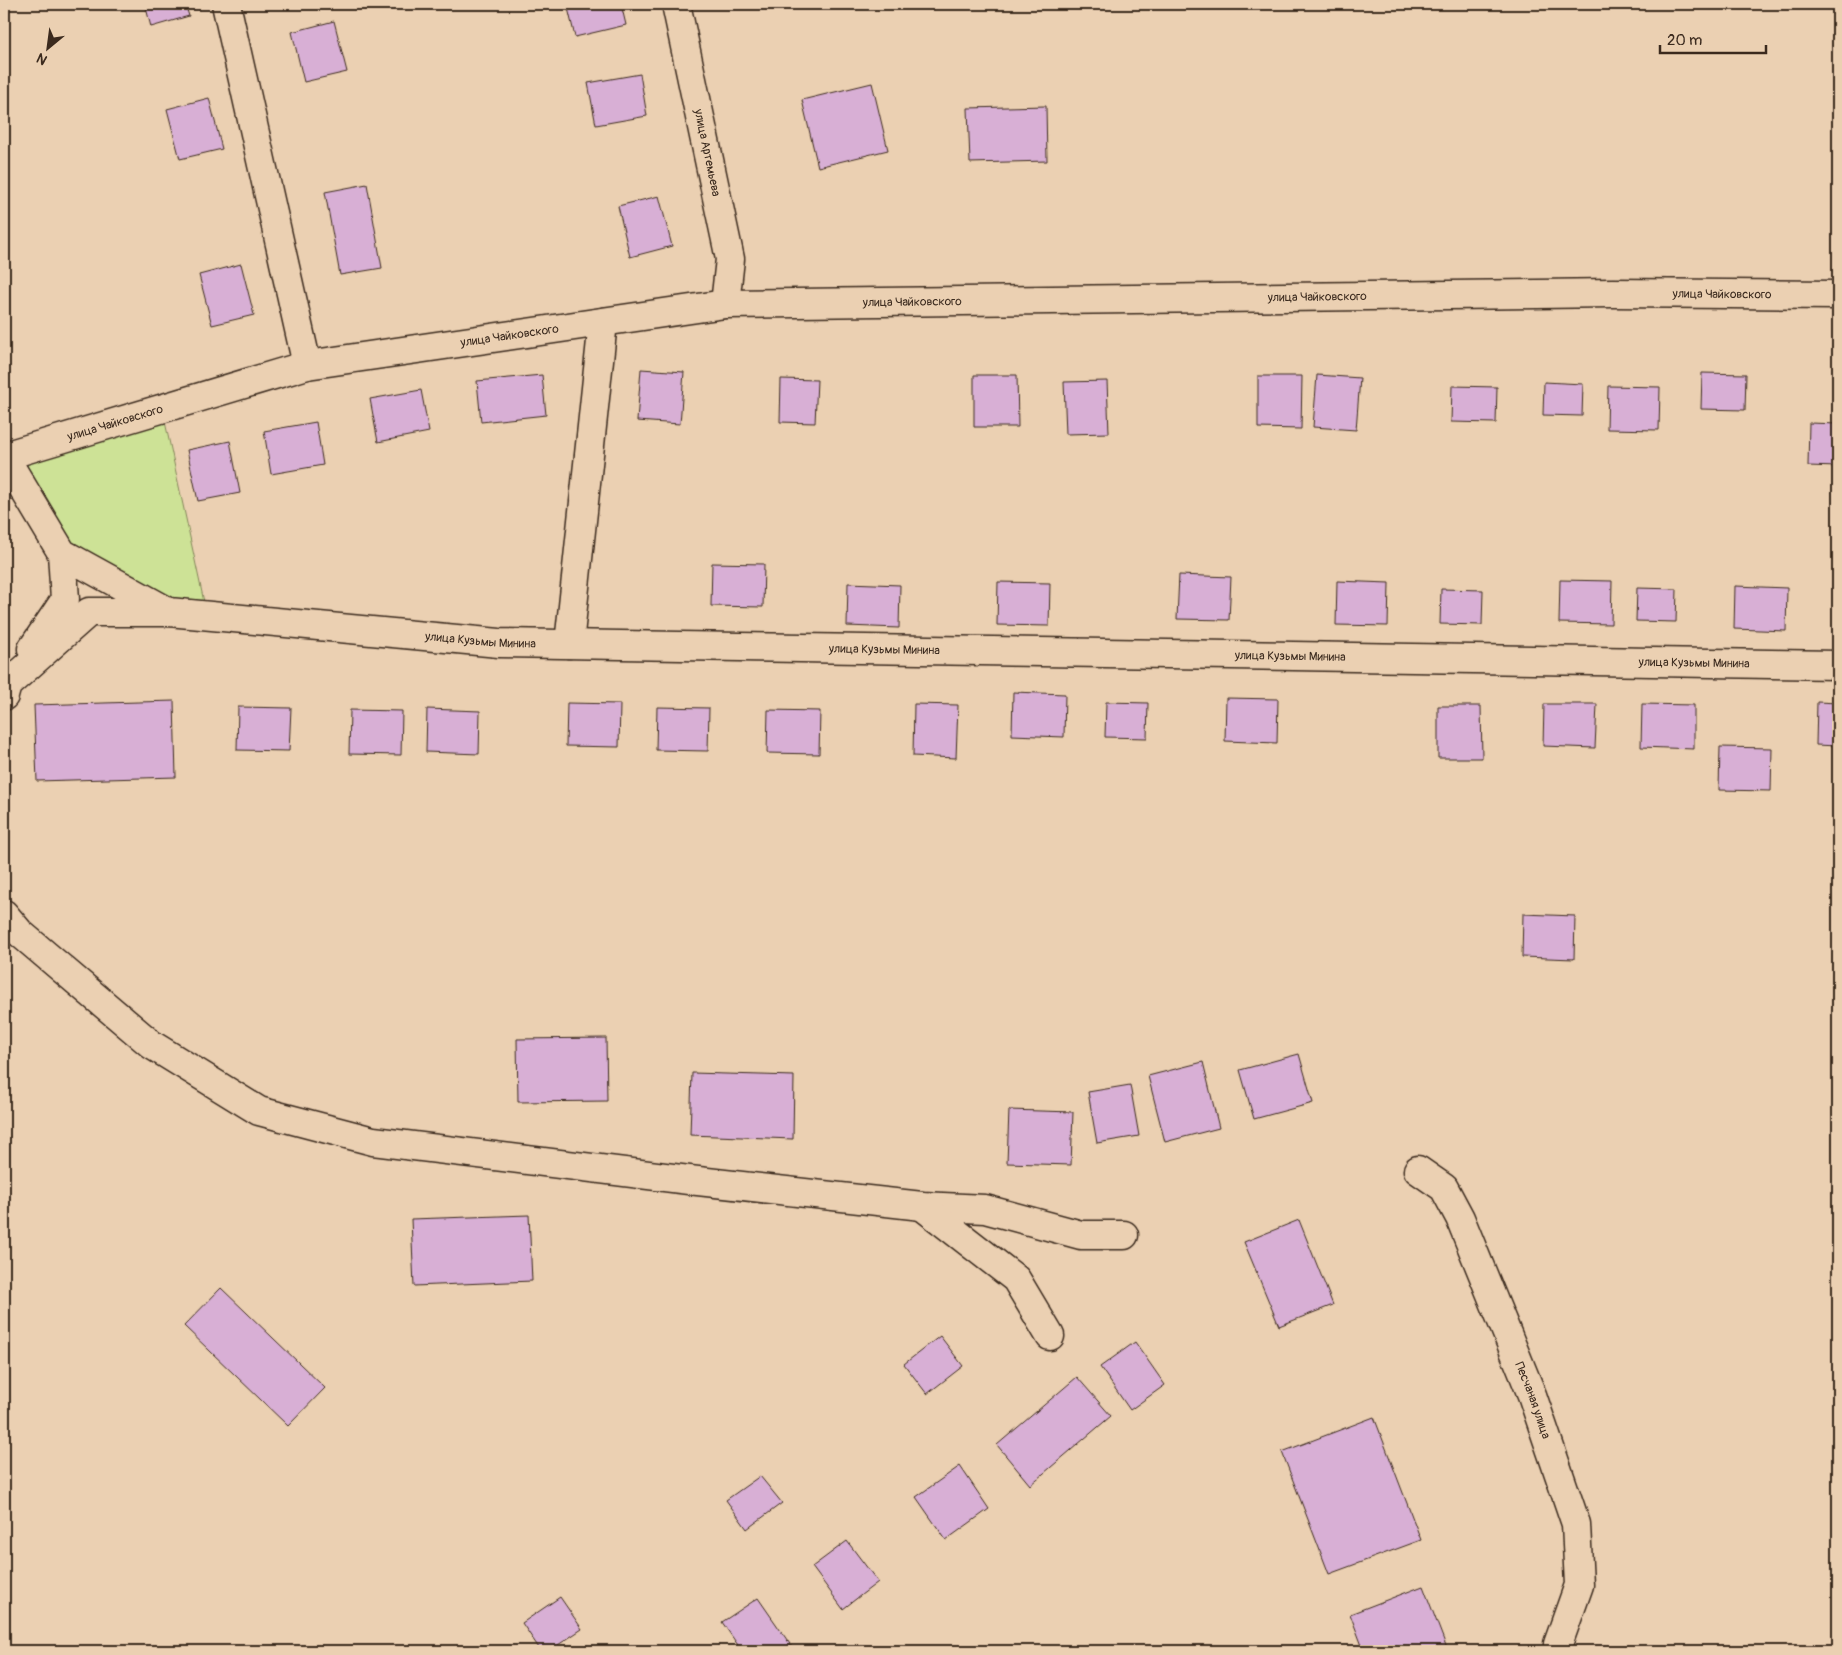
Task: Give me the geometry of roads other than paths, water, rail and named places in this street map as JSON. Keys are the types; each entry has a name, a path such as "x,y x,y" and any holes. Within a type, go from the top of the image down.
{"street":[{"path":"226,4 307,365"},
{"name":"улица Артемьева","path":"676,4 730,259 725,304"},
{"name":"улица Чайковского","path":"4,456 307,365 725,304 1613,293 1838,295"},
{"path":"569,644 603,322"},
{"name":"улица Кузьмы Минина","path":"4,456 62,552 170,612 499,644 1838,665"},
{"path":"5,690 65,600 62,552"},
{"path":"5,690 89,612 170,612"},
{"path":"4,914 20,933 152,1045 259,1112 373,1141 689,1180 922,1206 985,1209 1081,1235 1124,1235"},
{"name":"Песчаная улица","path":"1418,1170 1444,1188 1460,1218 1532,1395 1576,1524 1579,1586 1558,1644 1560,1651"},
{"path":"922,1206 1016,1278 1050,1336"}]}
